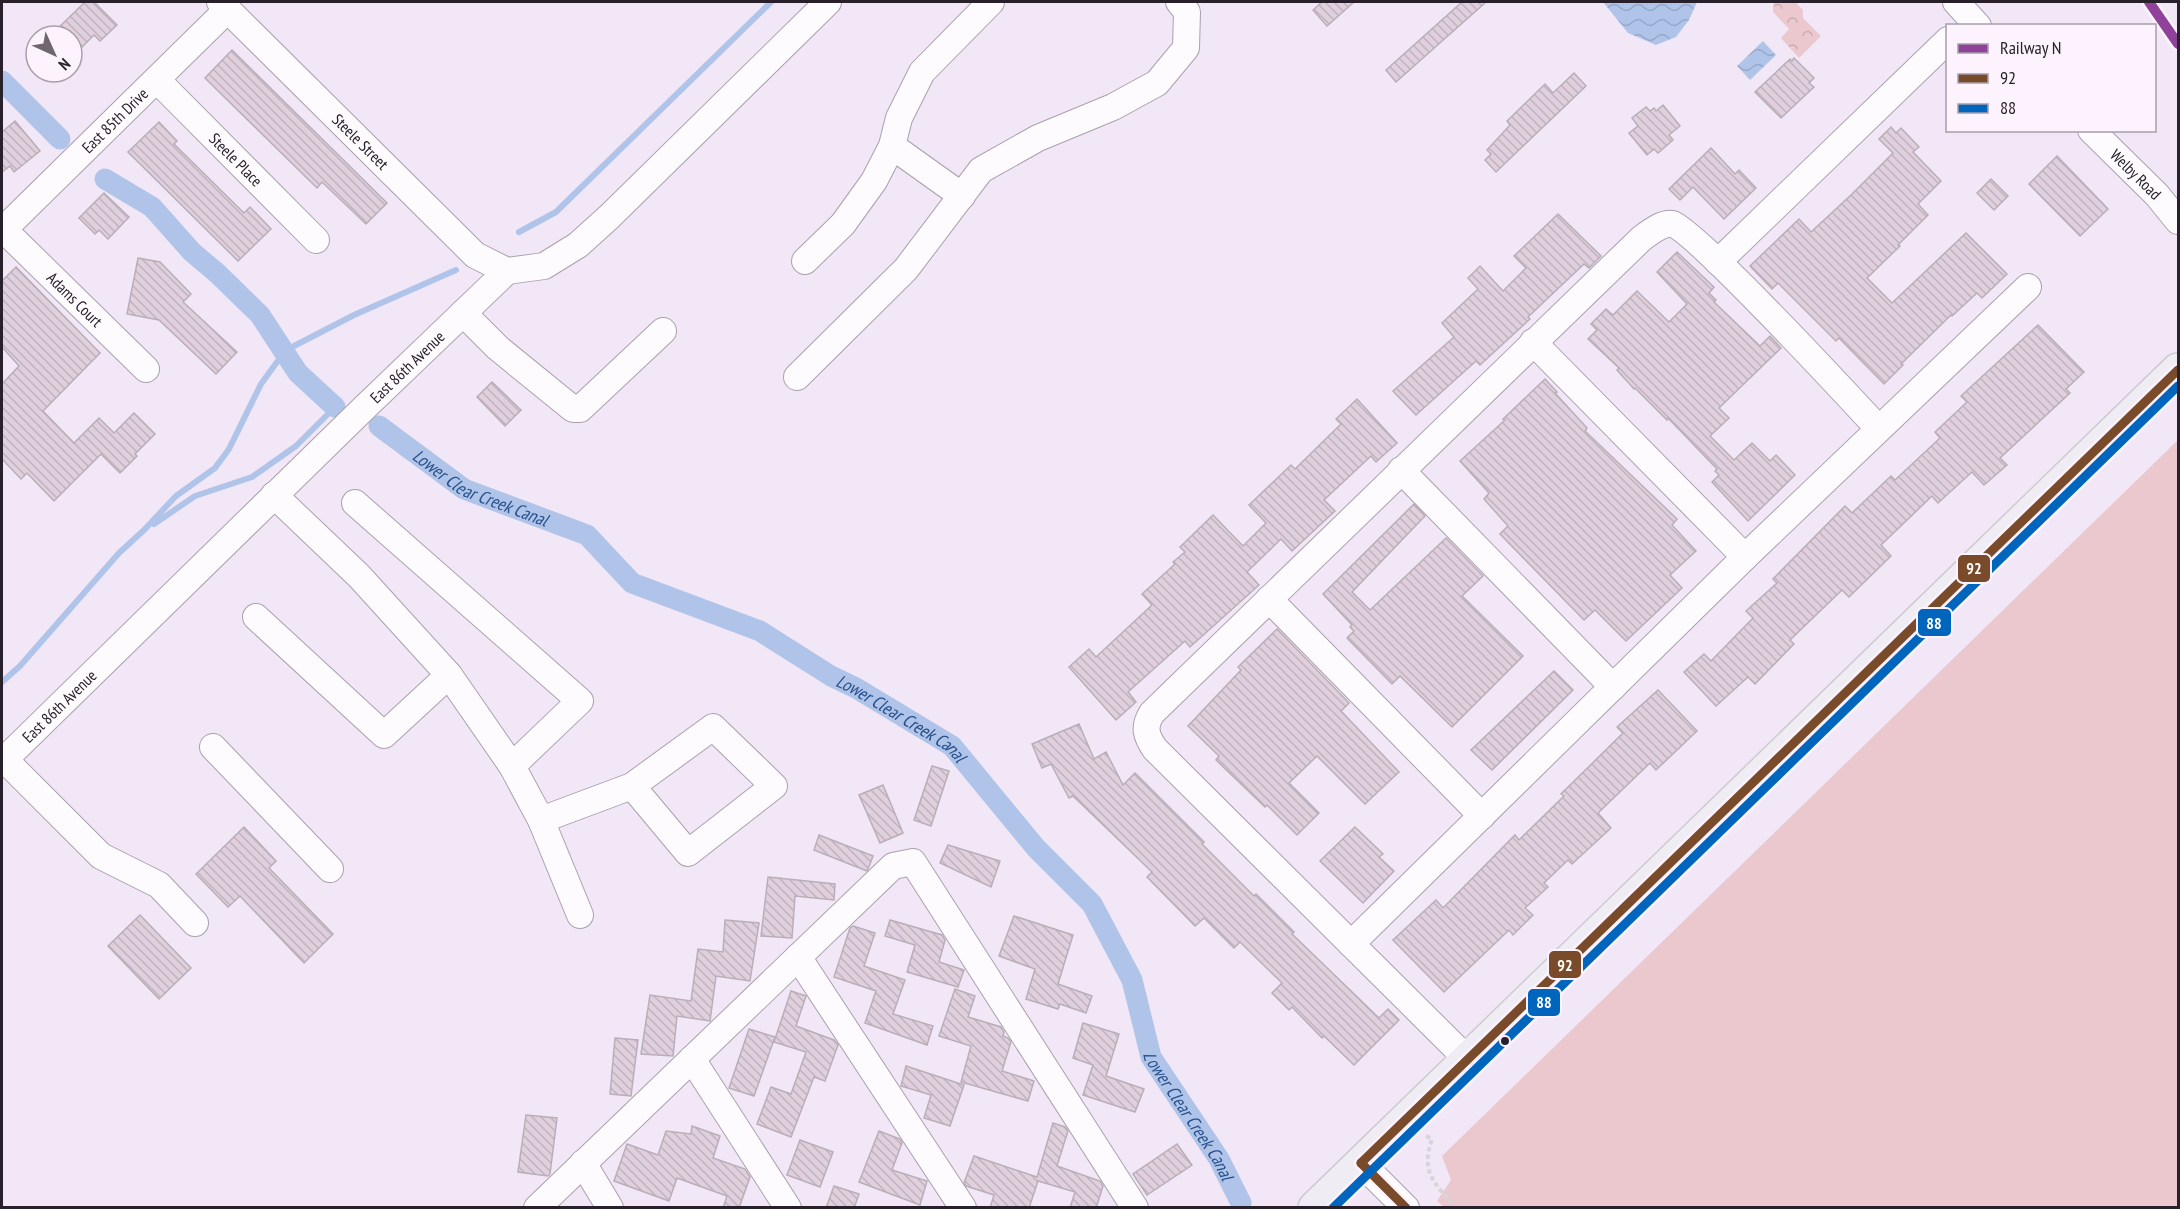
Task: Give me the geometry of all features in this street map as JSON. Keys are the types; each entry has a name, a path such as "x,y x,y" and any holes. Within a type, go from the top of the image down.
{"main road":[{"path":"1315,1208 1402,1121 2178,370"}],"street":[{"path":"507,271 544,266 578,244 609,217 828,2"},
{"path":"805,261 843,224 874,181 892,146 898,118 922,72 991,2"},
{"path":"797,377 906,269 981,170 1038,138 1113,107 1157,82 1186,48 1187,12 1179,2"},
{"name":"Steele Street","path":"224,5 475,255 507,271"},
{"name":"East 85th Drive","path":"2,230 157,80 224,5"},
{"path":"1718,262 1946,41"},
{"name":"Steele Place","path":"157,80 316,240"},
{"name":"Welby Road","path":"2093,132 2157,195 2178,221"},
{"path":"892,146 962,196"},
{"path":"1467,1059 1155,749 1147,738 1146,723 1152,713 1533,342 1641,239 1655,229 1668,224 1675,224 1682,228 1718,262 1878,428"},
{"name":"Adams Court","path":"2,230 146,369"},
{"name":"East 86th Avenue","path":"3,760 507,271"},
{"path":"1351,944 1745,557 2028,287"},
{"path":"464,313 498,348 573,409 580,409 663,331"},
{"path":"1533,342 1745,557"},
{"path":"1401,470 1613,687"},
{"path":"274,495 359,576 449,675 512,766 541,820 580,915"},
{"path":"355,503 580,701 512,766"},
{"path":"1269,599 1482,816"},
{"path":"256,617 384,735 449,675"},
{"path":"541,820 632,786 713,727 774,786 688,853 632,786"},
{"path":"213,747 330,869"},
{"path":"3,760 101,856 159,885 195,923"},
{"path":"537,1208 894,866 913,862 1135,1208"},
{"path":"798,957 963,1208"},
{"path":"692,1059 788,1208"},
{"path":"583,1163 610,1208"},
{"path":"1361,1163 1406,1208"}],"path":[{"path":"1402,1121 1432,1139 1427,1151 1426,1165 1431,1177 1457,1208"}],"green space":[{"path":"1774,2 1795,2 1803,10 1803,18 1821,36 1799,58 1781,38 1789,29 1773,12"},
{"path":"2178,440 2178,1207 1444,1207 1437,1201 1451,1180 1442,1156"}],"water":[{"path":"1603,2 1697,2 1689,20 1676,37 1656,45 1628,33"},
{"path":"1763,41 1776,55 1750,80 1737,66"}],"building":[{"path":"85,2 94,2 117,25 100,41 94,35 84,45 84,24 62,24"},
{"path":"1322,2 1354,2 1327,26 1313,10"},
{"path":"1462,2 1486,2 1396,82 1386,70"},
{"path":"232,50 387,203 366,224 322,182 317,188 205,78"},
{"path":"1794,58 1814,78 1809,83 1814,87 1781,118 1755,92 1790,59 1792,61"},
{"path":"1574,73 1586,86 1496,172 1485,160 1491,154 1487,150 1510,125 1507,121 1545,84 1553,93"},
{"path":"1663,105 1680,126 1669,135 1673,140 1658,153 1654,149 1647,155 1629,133 1638,126 1632,118 1646,107 1650,111 1654,108 1656,111"},
{"path":"15,121 40,151 14,172 10,166 2,172 2,132"},
{"path":"159,122 177,141 174,144 244,213 250,207 271,229 238,261 128,152"},
{"path":"1891,127 1896,133 1901,128 1919,147 1913,152 1941,181 1918,204 1928,215 1867,278 1892,303 1966,233 2007,274 1982,298 1977,293 1951,315 1884,384 1839,338 1836,341 1778,283 1772,289 1750,266 1799,219 1811,232 1851,195 1893,153 1879,139"},
{"path":"1711,148 1735,174 1739,170 1756,188 1724,219 1693,187 1680,200 1669,189"},
{"path":"2057,156 2108,209 2080,236 2029,184"},
{"path":"1991,179 2008,196 1994,210 1977,193"},
{"path":"104,193 129,217 108,239 99,230 95,234 79,218"},
{"path":"1558,214 1601,256 1589,268 1584,264 1528,317 1530,319 1480,365 1476,361 1416,415 1393,391 1454,337 1442,323 1478,289 1468,278 1480,266 1503,291 1526,268 1514,256"},
{"path":"1677,252 1714,287 1709,293 1716,300 1714,302 1760,346 1770,336 1781,348 1719,408 1729,418 1710,436 1734,460 1752,443 1770,461 1776,455 1795,475 1748,521 1712,482 1719,475 1715,471 1717,469 1668,418 1667,420 1634,389 1617,370 1619,368 1588,339 1597,330 1591,324 1606,309 1613,315 1637,291 1669,322 1687,304 1657,272"},
{"path":"138,258 160,262 191,294 183,302 237,352 216,374 159,320 127,314"},
{"path":"16,267 100,353 43,411 74,443 99,418 114,433 134,413 155,434 120,473 101,454 54,501 27,473 21,479 2,459 2,384 19,366 2,347 2,281"},
{"path":"2038,325 2084,372 2066,389 2070,393 2000,458 2007,465 1984,485 1972,472 1938,503 1932,496 1881,545 1891,556 1849,597 1842,590 1790,640 1794,644 1755,684 1748,677 1716,706 1684,672 1704,654 1711,661 1753,618 1746,611 1777,583 1773,579 1845,506 1852,513 1891,476 1895,480 1940,438 1935,432 1967,402 1961,396"},
{"path":"1545,379 1587,428 1585,431 1677,519 1672,525 1696,551 1670,575 1682,588 1626,641 1595,610 1584,620 1500,534 1508,526 1484,499 1489,493 1460,461"},
{"path":"492,382 521,410 505,426 477,397"},
{"path":"1357,399 1397,443 1376,462 1371,456 1324,500 1335,511 1292,551 1281,539 1247,572 1259,585 1190,647 1185,641 1128,692 1136,702 1116,720 1069,667 1089,649 1096,657 1152,605 1142,594 1175,564 1173,562 1185,552 1180,547 1213,515 1243,546 1266,523 1249,505 1291,465 1295,469 1341,424 1336,419"},
{"path":"1414,504 1425,516 1352,592 1370,610 1446,538 1483,576 1462,596 1523,656 1452,727 1400,676 1392,684 1347,638 1354,631 1350,627 1352,625 1323,594"},
{"path":"1277,629 1349,703 1341,711 1399,772 1365,804 1317,756 1289,783 1319,813 1297,835 1216,760 1219,756 1188,726 1241,670 1238,667"},
{"path":"1554,671 1573,690 1492,770 1471,750"},
{"path":"1658,690 1697,731 1656,770 1650,763 1598,813 1611,828 1572,864 1568,860 1544,883 1548,887 1525,908 1533,915 1513,935 1509,930 1444,992 1393,940 1436,900 1443,908 1515,835 1519,840 1564,796 1561,794 1623,733 1617,727"},
{"path":"1079,724 1094,759 1106,752 1123,785 1135,773 1204,842 1202,844 1254,896 1256,894 1294,932 1292,934 1379,1018 1388,1009 1399,1020 1354,1065 1324,1036 1322,1038 1292,1007 1289,1010 1272,993 1282,983 1240,942 1234,948 1204,918 1195,926 1147,877 1152,872 1073,796 1069,798 1051,764 1042,768 1032,744"},
{"path":"932,766 949,771 931,826 914,820"},
{"path":"883,785 903,833 880,843 859,795"},
{"path":"244,827 276,861 269,868 333,934 304,963 240,896 228,907 196,874"},
{"path":"1355,827 1383,854 1379,857 1394,871 1363,903 1320,861"},
{"path":"819,835 873,856 867,871 814,850"},
{"path":"948,845 1000,861 991,887 940,863"},
{"path":"768,877 835,884 834,900 795,896 792,938 761,936"},
{"path":"140,915 191,968 159,999 108,946"},
{"path":"1014,916 1073,935 1058,984 1092,996 1086,1013 1060,1004 1058,1009 1026,999 1035,969 999,956"},
{"path":"725,920 759,923 750,981 716,976 710,1021 677,1016 673,1056 641,1054 650,995 691,1001 698,949 723,952"},
{"path":"890,920 942,935 945,940 939,962 964,970 958,987 907,972 915,945 885,936"},
{"path":"853,926 875,933 864,966 905,980 893,1014 933,1026 927,1045 865,1023 876,991 834,977 850,928"},
{"path":"955,989 975,996 968,1017 1001,1027 1004,1032 1003,1036 1011,1042 1002,1071 1034,1081 1028,1101 961,1082 971,1046 939,1036"},
{"path":"791,991 806,996 796,1026 834,1040 838,1045 825,1081 814,1077 791,1137 757,1124 771,1087 791,1094 806,1052 774,1042"},
{"path":"1083,1023 1119,1034 1106,1076 1144,1089 1135,1112 1083,1095 1093,1065 1073,1058"},
{"path":"749,1029 775,1037 754,1096 729,1088"},
{"path":"615,1038 638,1040 631,1096 610,1094"},
{"path":"906,1066 964,1085 950,1126 924,1118 931,1095 901,1086"},
{"path":"526,1115 557,1118 548,1176 518,1172"},
{"path":"1053,1123 1065,1127 1068,1131 1057,1166 1100,1181 1103,1186 1096,1208 1070,1208 1075,1192 1038,1181 1029,1208 990,1208 994,1195 966,1186 964,1183 974,1156 1037,1177"},
{"path":"692,1126 720,1136 713,1158 745,1169 750,1177 739,1208 723,1208 727,1196 677,1178 669,1201 614,1181 627,1144 658,1155 666,1131 691,1134"},
{"path":"879,1131 900,1139 902,1143 892,1170 927,1181 920,1205 859,1182"},
{"path":"800,1140 833,1152 820,1187 787,1175"},
{"path":"1177,1144 1192,1165 1147,1195 1133,1174"},
{"path":"834,1186 859,1194 854,1208 826,1208"}],"waterway":[{"path":"519,232 556,212 771,2"},
{"name":"Lower Clear Creek Canal","path":"2,81 60,139"},
{"name":"Lower Clear Creek Canal","path":"105,179 152,207 192,252 260,315 298,373 335,407"},
{"path":"2,682 20,666 119,553 176,496 215,468 229,449 261,384 277,362 294,346 354,315 456,270"},
{"path":"154,524 195,496 252,477 296,446 335,407"},
{"name":"Lower Clear Creek Canal","path":"379,426 464,489 587,535 632,583 760,631 831,676 856,688 952,746 1036,848 1092,904 1132,980 1151,1057 1219,1159 1241,1203"}],"rail line":[{"name":"N","path":"2149,2 2178,44"}],"transit line":[{"name":"92","path":"1361,1163 2178,370"},
{"name":"88","path":"1333,1208 2178,386"},
{"name":"92","path":"1361,1163 1406,1208"}]}
